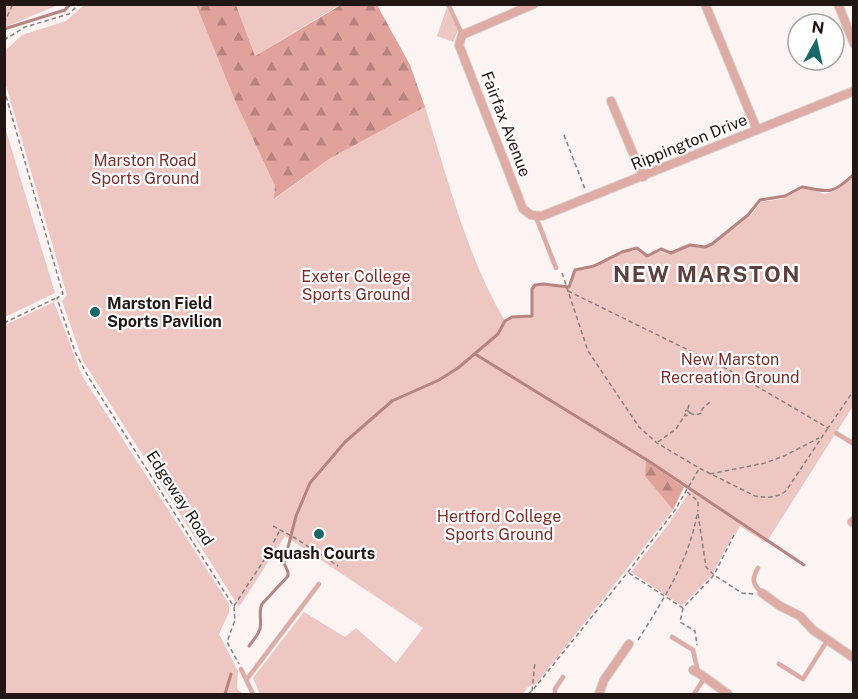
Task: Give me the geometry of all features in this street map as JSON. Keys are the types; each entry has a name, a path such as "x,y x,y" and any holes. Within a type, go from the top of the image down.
{"street":[{"path":"462,35 534,4"},
{"path":"705,4 757,130"},
{"path":"838,4 854,44"},
{"name":"Fairfax Avenue","path":"462,35 459,45 523,209 536,217"},
{"name":"Rippington Drive","path":"536,217 643,177 854,91"},
{"path":"610,101 643,177"},
{"path":"762,593 780,606 800,616 827,641 854,658"},
{"path":"599,694 604,680 629,644"},
{"path":"699,673 728,694"}],"lane":[{"path":"448,4 462,35"},
{"path":"536,217 556,268"},
{"path":"836,434 854,444"},
{"path":"758,568 753,581 762,593"},
{"path":"247,679 319,584"},
{"path":"672,637 693,650 699,673 694,694"},
{"path":"779,664 803,679 827,641"},
{"path":"241,669 253,694"},
{"path":"555,694 555,689 563,677"}],"path":[{"path":"5,21 13,4"},
{"path":"5,40 25,27 69,14 79,4"},
{"path":"4,30 5,40"},
{"name":"Edgeway Road","path":"4,89 63,294 57,298 75,352 89,378 234,607"},
{"path":"564,135 589,198"},
{"path":"556,268 562,273 591,357 631,418 657,443 710,474 756,496 766,498 778,496 789,487 820,437 854,390"},
{"path":"567,290 729,370 836,434"},
{"path":"4,323 57,298"},
{"path":"657,443 676,429 685,415 684,411 695,415 702,413 702,409 710,402"},
{"path":"689,404 689,411"},
{"path":"710,474 765,463 820,437"},
{"path":"528,694 532,692 628,572 675,510 699,468"},
{"path":"687,491 698,501 706,567 714,575 742,593 762,593"},
{"path":"629,644 638,641 674,583 692,541 698,510"},
{"path":"273,526 338,566"},
{"path":"238,662 228,642 235,620 234,607 280,530"},
{"path":"699,653 694,631 680,622 683,608 714,575 735,533"},
{"path":"628,572 683,608"},
{"path":"532,692 535,662"}],"green space":[{"path":"5,4 58,4 58,5 5,27"},
{"path":"341,4 255,56 236,5"},
{"path":"84,5 196,5 236,103 275,186 275,199 329,159 425,107 450,189 479,270 505,321 512,317 532,316 532,289 535,285 569,287 575,270 588,269 622,252 637,251 648,257 657,251 670,254 688,246 710,247 753,213 761,202 782,199 808,188 824,194 835,191 853,176 853,406 766,543 740,526 712,575 682,606 631,572 667,526 690,491 647,461 645,476 673,510 537,683 528,687 523,694 260,694 253,678 304,612 345,637 356,628 396,663 423,628 285,536 239,607 83,361 62,301 67,295 5,82 5,51 22,35 66,21"},
{"path":"196,5 236,5 255,56 341,5 377,5 410,65 425,107 329,159 274,199 275,186 236,103"},
{"path":"447,7 458,30 453,42 437,36"},
{"path":"4,124 55,293 5,317 4,317"},
{"path":"54,302 82,376 229,604 229,612 219,634 238,671 237,689 243,694 5,694 5,325"},
{"path":"646,461 684,487 673,510 645,476"}],"waterway":[{"path":"4,29 65,10 70,4"},
{"path":"249,646 260,629 262,604 288,576 284,563 296,516 310,483 345,442 392,401 439,380 458,368 498,334 505,321 512,317 532,316 532,289 535,285 569,287 575,270 594,266 622,252 637,248 647,256 661,249 671,253 690,245 705,247 748,215 760,200 785,196 802,187 825,191 835,189 854,174"},
{"path":"475,354 647,460 804,565"},
{"path":"225,694 231,674"}],"place":[{"name":"Marston Field Sports Pavilion","path":"95,312"},
{"name":"Squash Courts","path":"319,534"}],"district":[{"name":"NEW MARSTON","path":"707,274"}],"park label":[{"name":"Marston Road Sports Ground","path":"145,169"},
{"name":"Exeter College Sports Ground","path":"356,285"},
{"name":"New Marston Recreation Ground","path":"730,368"},
{"name":"Hertford College Sports Ground","path":"499,525"}]}
